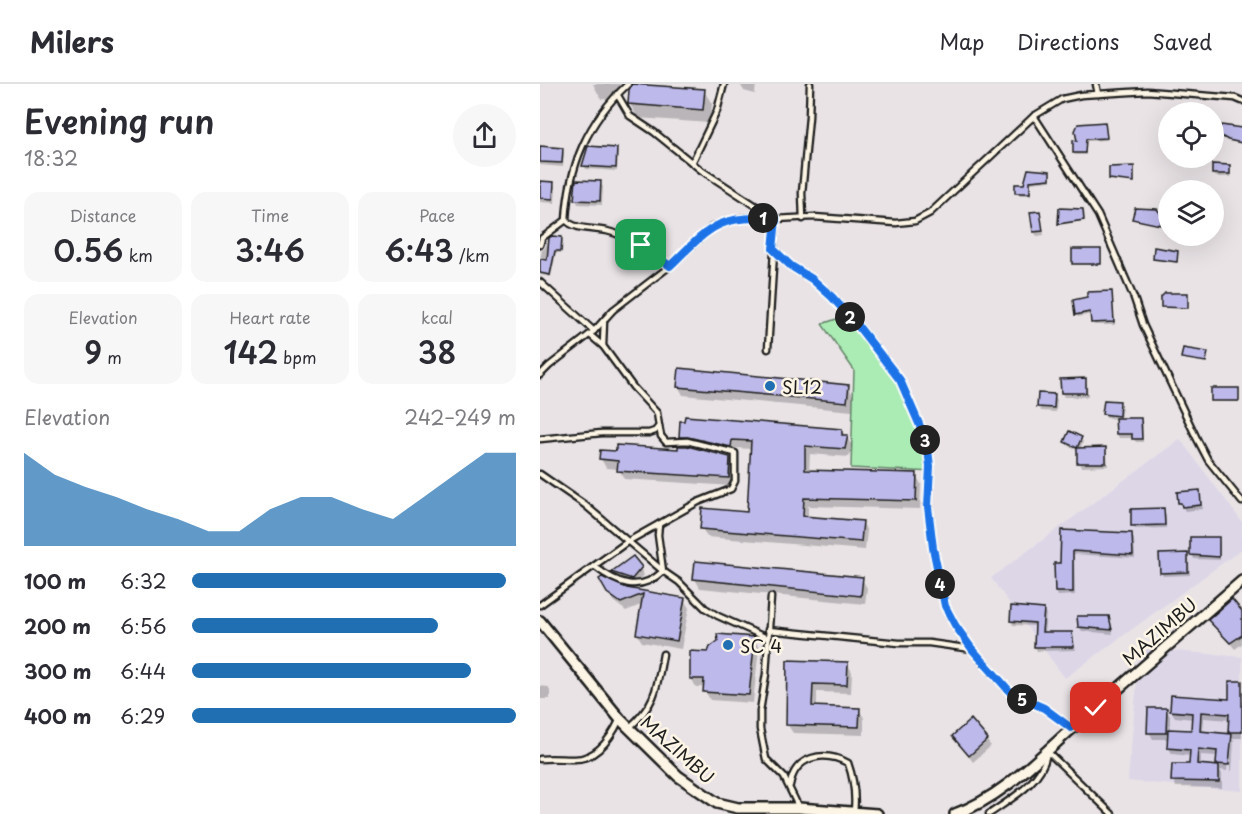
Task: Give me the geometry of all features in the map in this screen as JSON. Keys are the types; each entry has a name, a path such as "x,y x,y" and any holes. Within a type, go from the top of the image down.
{"street":[{"name":"MAZIMBU","path":"955,814 991,796 1047,751 1242,581"},
{"name":"MAZIMBU","path":"540,621 629,728 678,776 728,811 799,808 877,814"}],"lane":[{"path":"540,245 542,238 566,220 571,180 580,149 598,116 628,84"},
{"path":"692,164 717,111 724,84"},
{"path":"804,219 801,206 810,84"},
{"path":"1096,84 1098,94"},
{"path":"540,375 592,333 613,310 670,266 712,227 741,218 804,219 814,217 896,223 921,219 1035,116 1062,99 1147,91 1235,98 1242,101"},
{"path":"617,94 628,115 664,140 692,164 776,219"},
{"path":"1035,116 1098,215 1134,298 1143,325 1208,460 1242,502"},
{"path":"768,349 776,219"},
{"path":"566,220 571,225 626,236 670,266"},
{"path":"773,249 791,266 812,279 832,297 900,380 928,450 929,518 945,606 972,649 1012,694 1044,708 1071,728"},
{"path":"540,282 603,345 633,387 657,413 661,436 666,442 687,441 730,450 735,453 736,460 735,481 731,489 698,502 627,542 540,605"},
{"path":"603,345 604,320"},
{"path":"540,439 602,433 649,433 655,431 659,426"},
{"path":"540,474 585,505 627,542 679,582 705,608 767,638"},
{"path":"659,524 658,535 663,571"},
{"path":"594,566 611,579 625,584 648,582 663,571"},
{"path":"771,597 766,674 760,711 762,742 766,759 790,785 799,808"},
{"path":"768,630 972,649"},
{"path":"629,728 643,716 651,704 658,686 663,654"},
{"path":"540,759 574,759 594,754 613,733 620,718"},
{"path":"989,814 1036,777 1043,766 1047,751 1112,814"},
{"path":"790,785 792,772 804,761 822,756 837,757 848,763 852,775 856,795 854,812"}],"shaded area":[{"path":"1180,439 1242,522 1242,549 1065,678 991,578"},
{"path":"1140,648 1242,657 1242,791 1128,781"}],"green space":[{"path":"848,315 902,384 921,427 934,472 851,468 854,370 822,324"}],"building":[{"path":"632,84 705,89 703,110 628,104"},
{"path":"1105,122 1107,138 1086,139 1085,153 1073,153 1073,140 1077,141 1075,131 1078,124"},
{"path":"1224,125 1242,128 1242,143 1224,138"},
{"path":"540,146 563,148 562,163 540,162"},
{"path":"588,146 617,148 616,168 582,166"},
{"path":"1224,165 1230,165 1230,174 1212,174 1212,168 1224,168"},
{"path":"1134,166 1134,182 1109,179 1109,167"},
{"path":"1028,169 1050,171 1050,179 1030,181 1030,193 1015,193 1015,184 1024,184"},
{"path":"576,180 601,181 600,201 574,200"},
{"path":"540,181 554,182 553,199 540,198"},
{"path":"1059,208 1083,209 1084,220 1058,224"},
{"path":"1135,208 1158,210 1158,225 1132,219"},
{"path":"1040,211 1043,231 1033,232 1030,212"},
{"path":"562,237 561,251 555,251 550,275 540,273 540,259 547,260 549,238"},
{"path":"1154,247 1178,251 1177,262 1153,259"},
{"path":"1072,249 1101,249 1101,264 1072,264"},
{"path":"1112,291 1114,322 1091,323 1090,312 1075,315 1073,300 1087,297 1087,292"},
{"path":"1165,293 1188,293 1188,308 1161,307 1161,297"},
{"path":"1183,348 1208,352 1206,362 1181,358"},
{"path":"679,368 849,385 847,402 677,387"},
{"path":"1086,378 1086,393 1061,393 1060,379"},
{"path":"1211,388 1239,388 1239,401 1211,401"},
{"path":"1038,393 1055,394 1054,408 1037,407"},
{"path":"1104,400 1120,401 1119,416 1102,414"},
{"path":"685,416 842,429 842,435 848,435 845,449 805,446 805,470 917,473 916,501 804,498 803,516 863,521 861,542 700,529 702,508 747,512 751,441 732,440 731,447 679,437 680,421 684,421"},
{"path":"1115,418 1141,418 1142,439 1132,439 1132,434 1116,434"},
{"path":"1069,431 1082,437 1077,448 1064,442"},
{"path":"616,445 678,449 678,446 687,446 730,457 729,478 617,471 618,461 599,459 600,450 616,451"},
{"path":"1106,447 1106,463 1077,463 1077,448"},
{"path":"1200,490 1201,505 1182,507 1181,503 1178,503 1177,492"},
{"path":"1164,508 1165,525 1131,526 1131,509"},
{"path":"1061,530 1132,533 1133,555 1073,551 1073,592 1055,592 1054,563 1060,563"},
{"path":"1190,537 1219,537 1219,557 1190,555"},
{"path":"1188,553 1188,572 1160,573 1159,554"},
{"path":"633,556 642,567 632,579 611,572"},
{"path":"695,561 863,577 861,596 693,579"},
{"path":"602,577 627,588 685,598 677,641 636,634 643,594 621,603 607,593 599,579"},
{"path":"1232,599 1242,611 1242,635 1230,643 1208,620"},
{"path":"1011,606 1044,609 1042,632 1072,632 1074,647 1034,647 1035,623 1010,621"},
{"path":"1077,616 1109,616 1112,630 1078,627"},
{"path":"717,634 755,637 749,695 703,692 704,679 690,679 690,651 708,652 710,647 718,641"},
{"path":"787,660 848,662 847,685 813,684 812,706 860,708 859,727 786,725"},
{"path":"1229,681 1242,681 1242,732 1228,732 1229,714 1201,712 1200,731 1232,734 1229,765 1216,764 1217,751 1198,749 1197,764 1219,766 1219,782 1171,781 1172,764 1189,764 1190,750 1167,748 1168,729 1191,730 1192,713 1170,711 1171,695 1229,699"},
{"path":"1148,708 1167,708 1166,733 1147,733"},
{"path":"971,719 988,739 969,756 952,736"}],"place":[{"name":"SL12","path":"770,386"},
{"name":"SC 4","path":"728,645"}],"route":[{"path":"641,245 670,266 712,227 741,218 776,219 773,249 797,271 808,276 832,297 900,380 928,450 930,466 928,507 939,582 945,606 963,638 1012,694 1044,708 1071,728 1096,708"}]}
